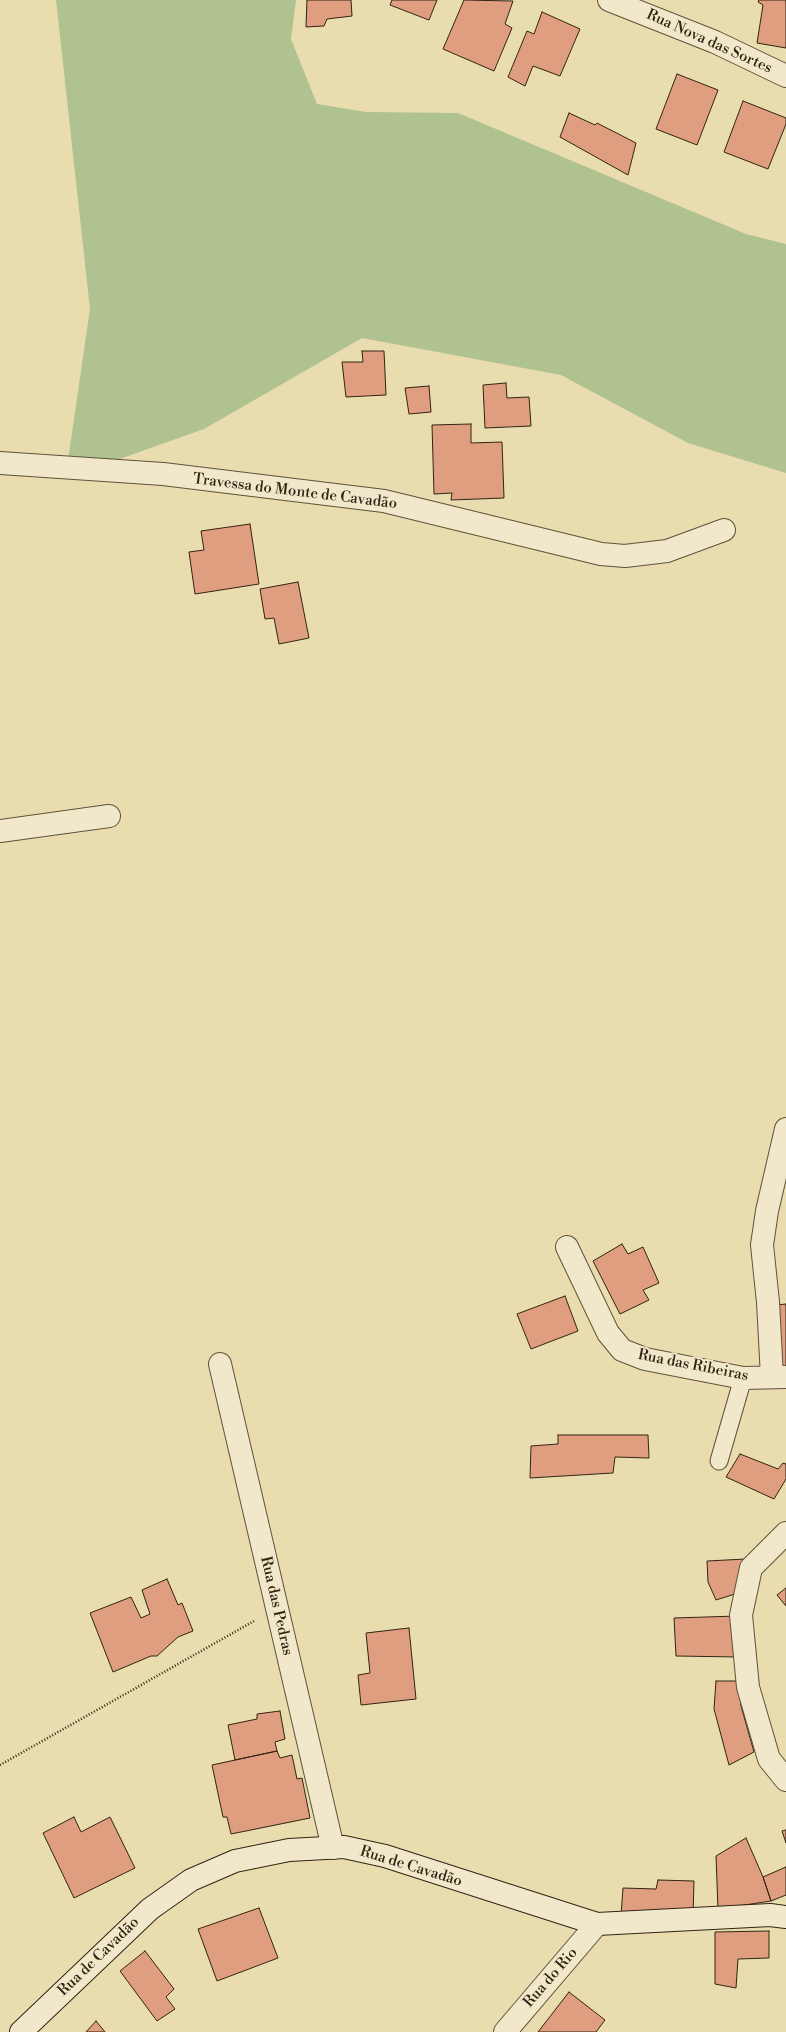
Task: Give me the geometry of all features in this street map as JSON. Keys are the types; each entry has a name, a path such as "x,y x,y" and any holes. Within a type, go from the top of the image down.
{"street":[{"name":"Rua Nova das Sortes","path":"609,0 715,42 786,76"},
{"name":"Travessa do Monte de Cavadão","path":"0,463 162,474 384,501 601,554 625,556 667,551 724,530"},
{"path":"0,830 109,816"},
{"path":"779,1377 768,1302 762,1245 767,1211 786,1129"},
{"name":"Rua das Ribeiras","path":"567,1247 608,1333 622,1350 645,1359 743,1378 779,1377"},
{"name":"Rua das Pedras","path":"220,1364 333,1848"},
{"path":"786,1533 751,1568 741,1615 748,1687 769,1759 786,1780"},
{"name":"Rua de Cavadão","path":"21,2032 150,1909 191,1880 235,1861 289,1850 344,1847 385,1856 596,1924 770,1915 786,1917"},
{"name":"Rua do Rio","path":"505,2032 596,1924"}],"lane":[{"path":"719,1461 743,1378"}],"path":[{"path":"0,1765 277,1608"}],"green space":[{"path":"56,0 296,0 291,39 317,104 366,112 458,113 746,234 786,244 786,473 688,443 561,375 362,338 204,429 72,476 67,467 90,309"}],"building":[{"path":"307,0 351,0 352,16 327,19 324,26 306,27"},
{"path":"392,0 437,0 429,20 390,5"},
{"path":"464,0 513,1 505,24 512,28 494,71 443,49"},
{"path":"759,0 786,0 786,48 757,43 763,5 758,2"},
{"path":"542,12 580,29 560,76 533,66 525,86 508,77 527,31 534,34"},
{"path":"677,74 718,90 697,145 656,129"},
{"path":"743,101 786,118 786,124 768,169 724,152"},
{"path":"569,113 595,125 597,123 636,143 628,175 560,137"},
{"path":"362,351 384,351 386,395 346,397 342,362 363,362"},
{"path":"506,383 507,398 529,397 531,426 485,428 483,385"},
{"path":"429,386 431,412 409,414 405,388"},
{"path":"471,424 471,443 502,442 504,498 451,500 452,493 434,494 432,425"},
{"path":"250,524 259,584 195,594 189,552 204,550 201,531"},
{"path":"298,582 309,638 279,644 274,618 265,619 260,589"},
{"path":"622,1244 628,1254 643,1247 659,1283 643,1290 649,1300 620,1314 593,1261"},
{"path":"565,1296 578,1331 531,1349 517,1314"},
{"path":"786,1304 786,1373 778,1373 777,1305"},
{"path":"558,1435 648,1435 649,1458 615,1457 613,1473 530,1478 531,1446 558,1444"},
{"path":"740,1454 778,1469 783,1463 786,1464 786,1479 774,1499 726,1477"},
{"path":"746,1559 735,1594 716,1600 708,1582 707,1561"},
{"path":"167,1579 178,1605 182,1603 193,1631 178,1637 157,1656 151,1656 113,1672 90,1613 131,1597 141,1618 150,1614 142,1590"},
{"path":"786,1588 786,1606 777,1595"},
{"path":"737,1616 738,1657 676,1656 674,1618"},
{"path":"409,1628 416,1699 361,1705 358,1675 370,1673 366,1633"},
{"path":"716,1681 739,1681 741,1706 754,1752 729,1765 714,1709"},
{"path":"280,1711 285,1739 275,1742 277,1751 235,1760 228,1725 257,1719 257,1714"},
{"path":"277,1751 280,1758 292,1755 297,1779 302,1778 310,1818 231,1834 227,1817 223,1817 212,1765"},
{"path":"74,1817 81,1832 110,1817 135,1868 74,1898 43,1833"},
{"path":"786,1830 786,1843 782,1831"},
{"path":"746,1838 763,1877 771,1901 718,1909 716,1856"},
{"path":"786,1867 786,1895 771,1901 763,1877"},
{"path":"658,1880 694,1881 693,1916 621,1915 623,1888 656,1889"},
{"path":"259,1908 278,1958 217,1981 198,1929"},
{"path":"769,1931 769,1958 738,1959 736,1988 715,1984 715,1932"},
{"path":"145,1951 174,1989 166,1997 175,2009 157,2021 120,1971"},
{"path":"569,1992 605,2020 596,2032 538,2032"},
{"path":"96,2021 105,2032 86,2032"}]}
